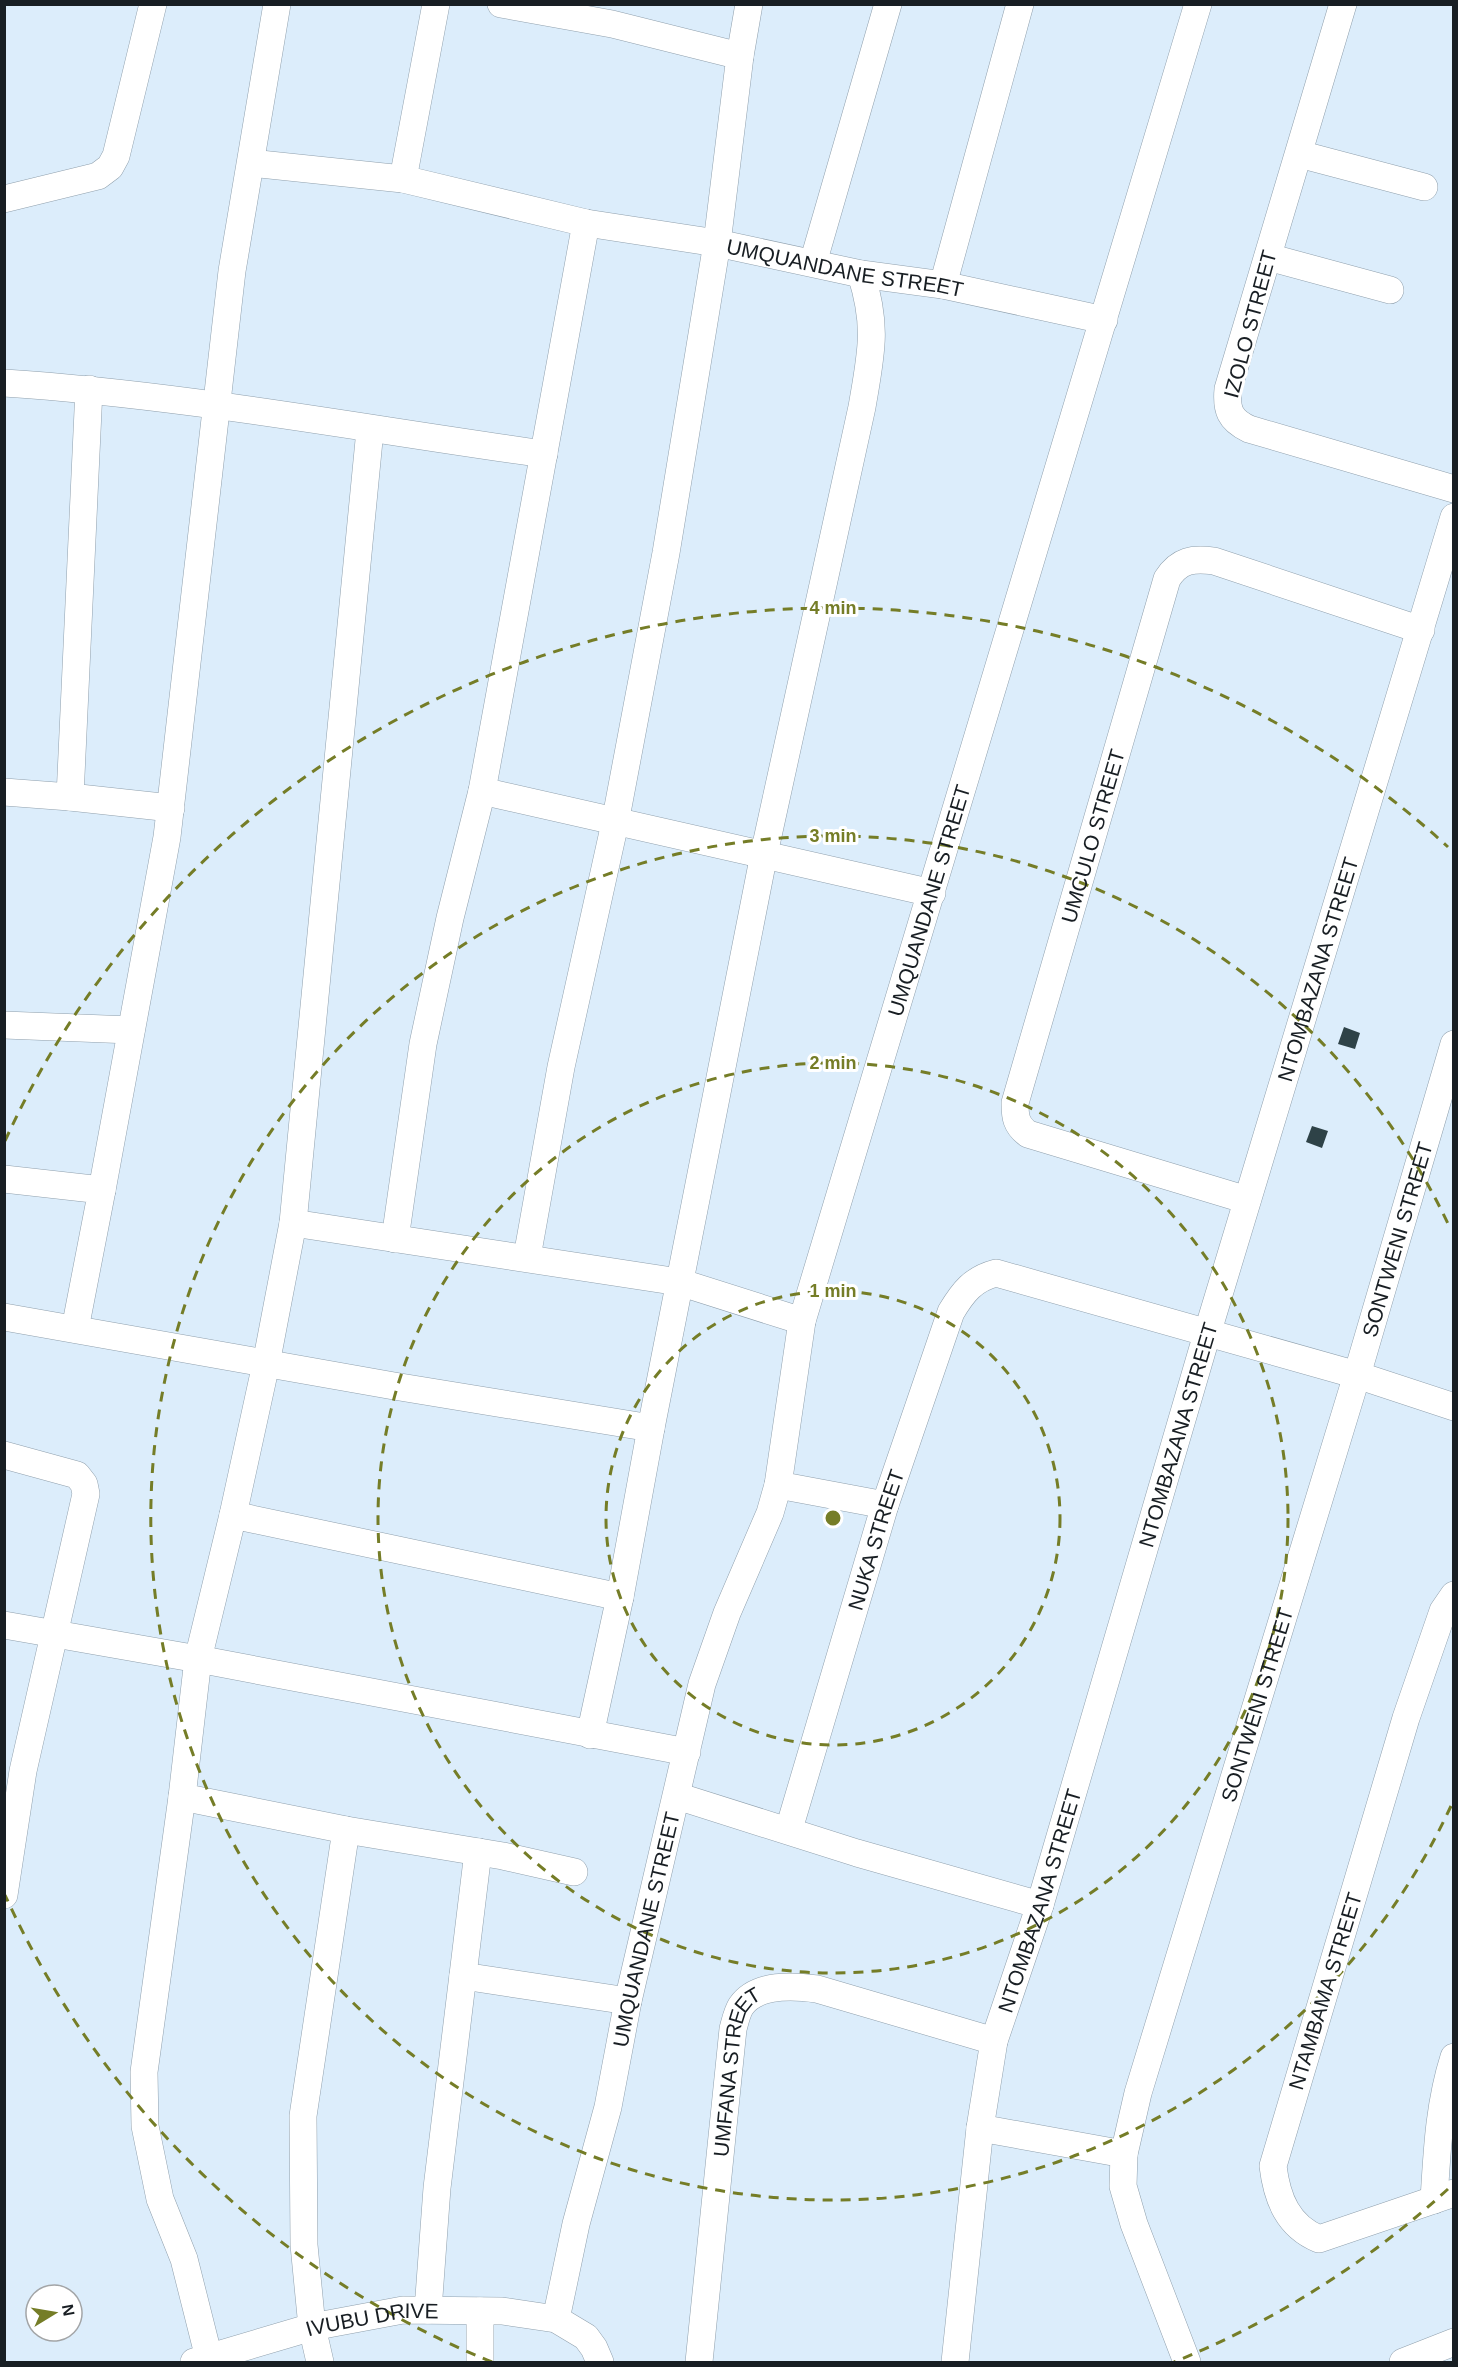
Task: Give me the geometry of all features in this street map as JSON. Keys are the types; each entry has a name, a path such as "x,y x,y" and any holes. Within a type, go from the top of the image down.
{"street":[{"path":"4,199 98,176 110,167 122,134 153,4"},
{"path":"75,1329 171,808 232,271 277,4"},
{"path":"403,179 436,4"},
{"path":"501,4 614,14 740,56"},
{"path":"527,1257 561,1067 615,823 666,553 717,243 740,56 749,4"},
{"path":"813,263 888,4"},
{"path":"943,285 1020,4"},
{"name":"UMQUANDANE STREET","path":"556,2319 576,2224 608,2107 628,2001 702,1684 714,1646 761,1536 778,1485 802,1321 1198,4"},
{"name":"IZOLO STREET","path":"1343,4 1228,389 1227,403 1230,415 1237,423 1249,429 1454,489"},
{"path":"1299,154 1424,187"},
{"name":"UMQUANDANE STREET","path":"251,163 403,179 586,223 717,243 861,274 943,285 1104,320"},
{"path":"395,1239 423,1044 450,918 482,791 586,223"},
{"path":"1268,257 1390,290"},
{"path":"590,1735 620,1597 679,1282 764,854 872,349 872,314 861,274"},
{"path":"4,383 89,389 216,404 370,430 544,454"},
{"path":"70,797 89,389"},
{"path":"205,2361 183,2259 160,2199 145,2126 144,2072 182,1797 198,1659 266,1364 292,1223 370,430"},
{"name":"NTOMBAZANA STREET","path":"955,2362 980,2127 994,2041 1040,1905 1207,1334 1454,517"},
{"name":"UMCULO STREET","path":"1247,1200 1028,1134 1015,1118 1015,1103 1167,579 1174,567 1185,561 1214,561 1420,630"},
{"path":"482,791 615,823 764,854 932,893"},
{"path":"4,792 171,808"},
{"path":"4,1025 131,1030"},
{"name":"SONTWENI STREET","path":"1187,2362 1128,2205 1123,2186 1124,2154 1138,2093 1454,1044"},
{"path":"4,1179 102,1190"},
{"path":"292,1223 527,1257 679,1282 802,1321"},
{"name":"NUKA STREET","path":"789,1829 885,1505 951,1312 964,1290 974,1282 996,1273 1207,1334"},
{"path":"4,1317 266,1364 651,1428"},
{"path":"1207,1334 1356,1375 1454,1407"},
{"path":"4,1455 77,1475 84,1484 86,1494 53,1635 14,1770 4,1895"},
{"path":"778,1485 885,1505"},
{"path":"233,1515 620,1597"},
{"name":"NTAMBAMA STREET","path":"1444,2196 1319,2239 1305,2233 1286,2213 1273,2166 1407,1718 1443,1611 1454,1595"},
{"path":"4,1625 198,1659 687,1752"},
{"path":"677,1796 789,1829 857,1853 1040,1905"},
{"path":"182,1797 574,1872"},
{"path":"320,2362 312,2327 304,2245 303,2116 346,1830"},
{"path":"428,2310 437,2188 478,1852"},
{"path":"462,1976 628,2001"},
{"name":"UMFANA STREET","path":"699,2362 733,2029 740,2007 750,1997 773,1988 806,1988 994,2041"},
{"path":"1444,2196 1437,2133 1445,2085 1454,2057"},
{"path":"980,2127 1124,2154"},
{"name":"IVUBU DRIVE","path":"205,2361 312,2327 403,2310 480,2311 556,2319"},
{"path":"480,2311 480,2362"},
{"path":"556,2319 586,2337 600,2362"},
{"path":"1403,2362 1454,2342"}],"building":[{"path":"1344,1027 1360,1033 1355,1049 1338,1044"},
{"path":"1312,1126 1328,1131 1322,1148 1306,1142"}]}
